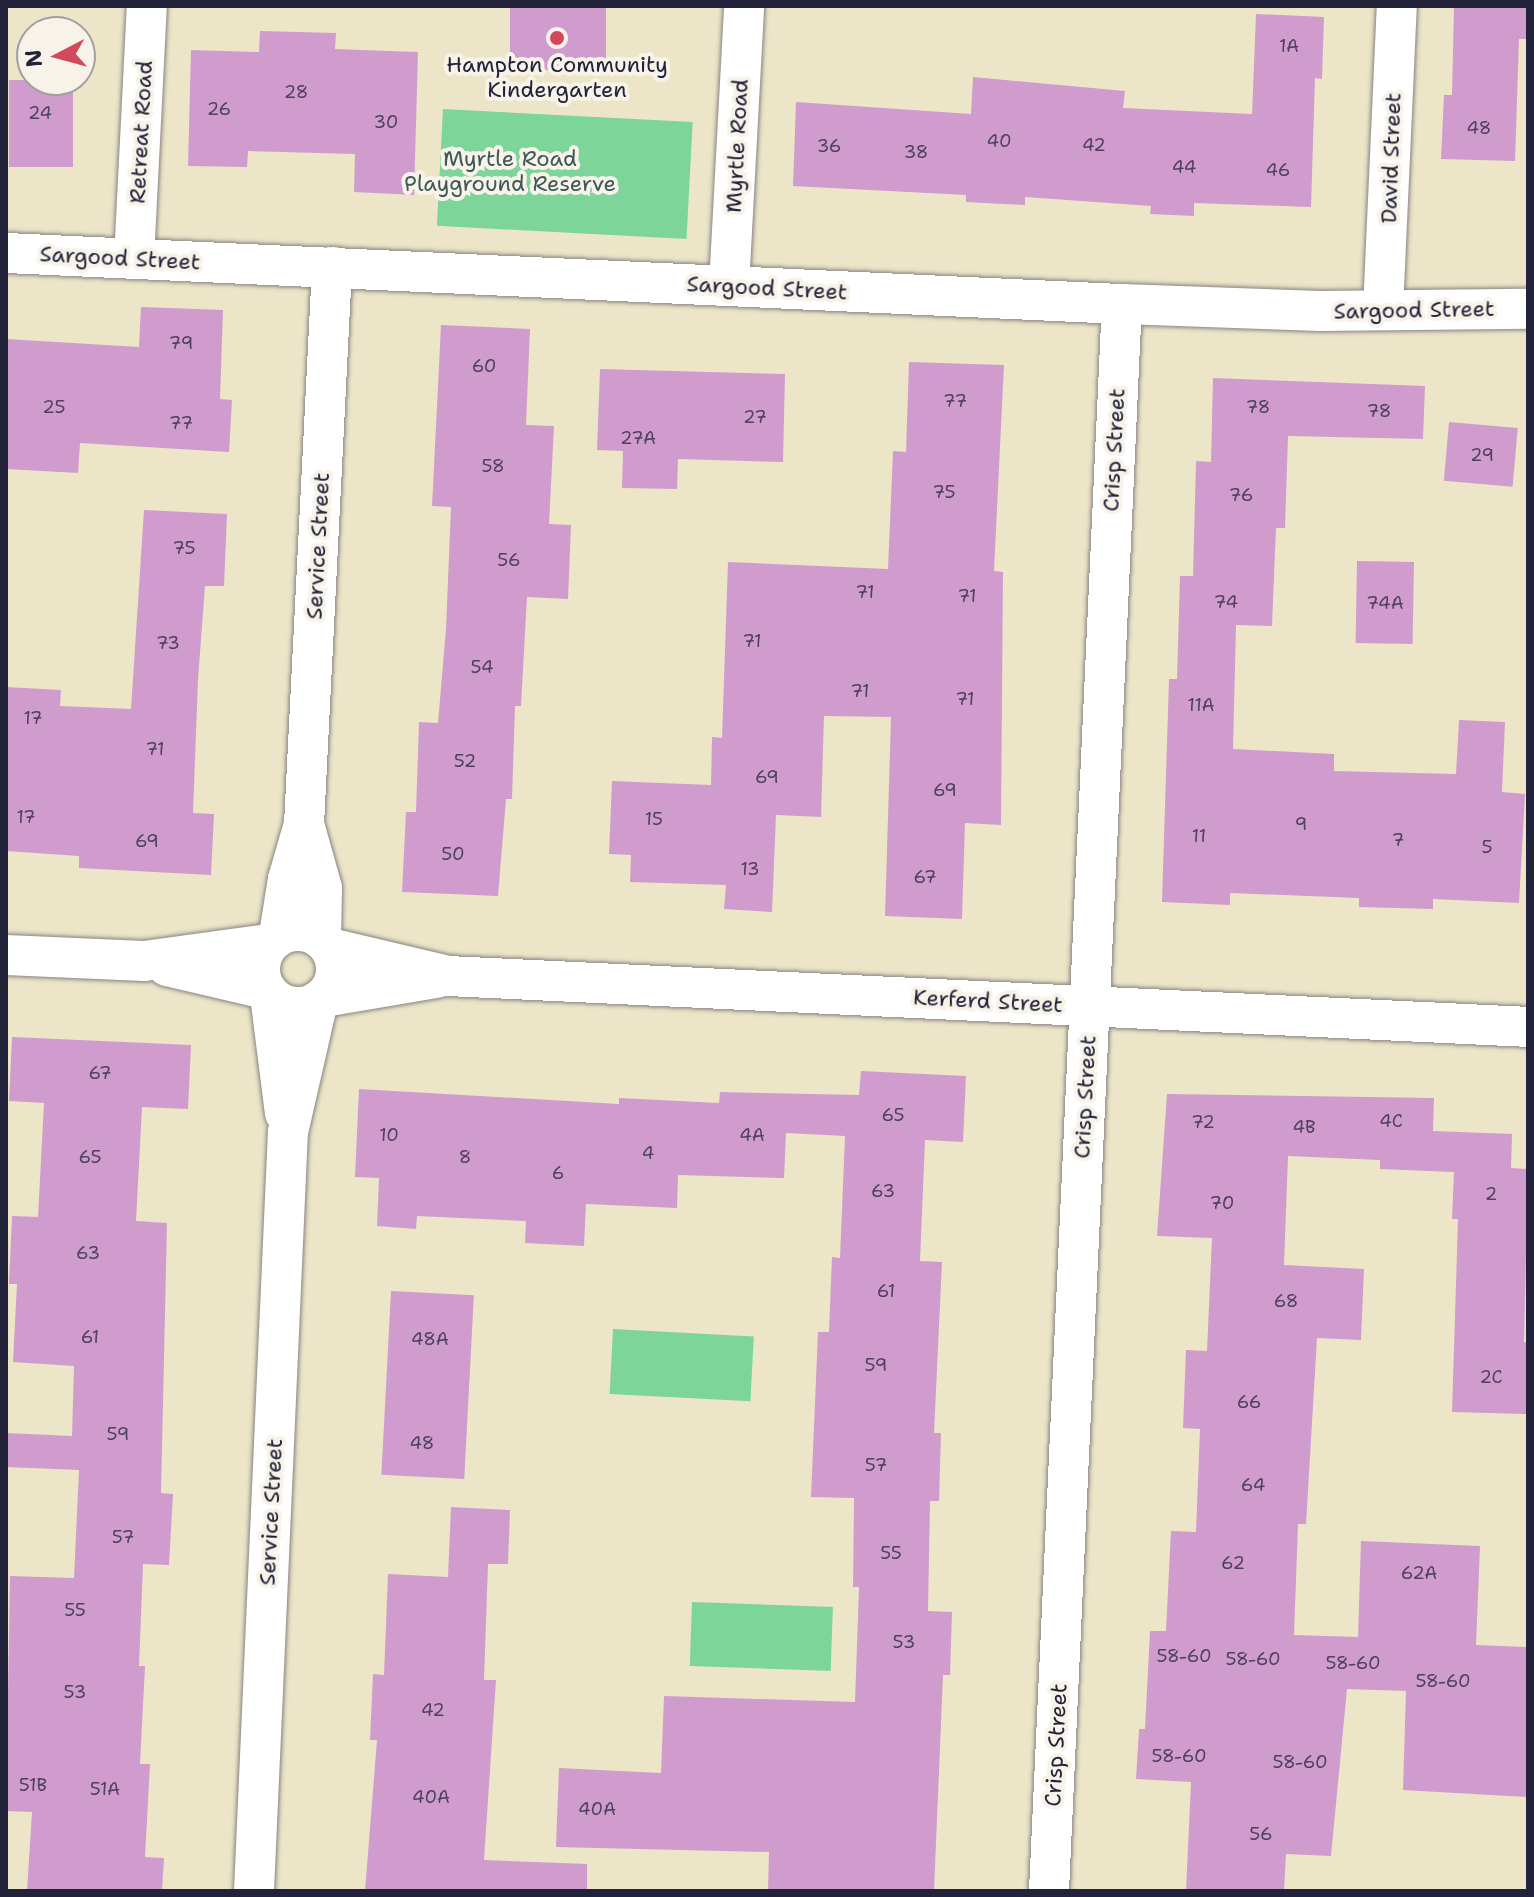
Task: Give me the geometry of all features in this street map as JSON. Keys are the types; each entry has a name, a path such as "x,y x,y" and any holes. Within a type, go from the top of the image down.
{"street":[{"name":"Retreat Road","path":"134,259 147,6"},
{"name":"Myrtle Road","path":"729,286 744,6"},
{"name":"David Street","path":"1383,310 1397,6"},
{"name":"Sargood Street","path":"6,253 1122,304 1383,310 1528,309"},
{"name":"Service Street","path":"274,940 304,824 332,267"},
{"name":"Crisp Street","path":"1049,1891 1122,304"},
{"name":"Service Street","path":"304,824 322,888 325,943"},
{"path":"6,955 144,961 268,992 288,1006 321,999 336,968 325,943 301,930 274,940 144,961"},
{"path":"268,992 260,966 274,940"},
{"name":"Kerferd Street","path":"325,943 448,976 1528,1027"},
{"name":"Kerferd Street","path":"321,999 448,976"},
{"name":"Service Street","path":"254,1891 288,1132 268,992"},
{"name":"Service Street","path":"288,1132 321,999"}],"green space":[{"name":"Myrtle Road Playground Reserve","path":"443,109 693,122 687,239 437,226"},
{"path":"613,1329 754,1336 750,1401 610,1394"},
{"path":"692,1602 833,1607 831,1671 690,1666"}],"building":[{"name":"Hampton Community Kindergarten","path":"510,6 606,6 606,70 510,70"},
{"path":"1454,6 1528,6 1528,39 1519,39 1515,161 1441,159 1444,95 1452,95"},
{"path":"1256,14 1324,17 1322,79 1315,78 1311,207 1194,203 1194,216 1150,214 1151,206 1025,197 1025,205 966,202 966,195 793,186 796,102 971,114 973,77 1125,91 1123,108 1252,114"},
{"path":"260,31 336,33 335,49 418,52 414,195 354,192 355,154 248,151 247,167 188,166 191,50 259,52"},
{"path":"9,80 16,80 16,96 73,96 73,167 9,167"},
{"path":"141,307 223,310 220,399 232,400 229,452 80,443 78,473 6,469 6,339 139,347"},
{"path":"441,325 530,329 526,425 554,426 549,524 571,525 568,599 527,597 521,706 515,706 512,799 506,799 498,896 402,892 406,812 416,812 419,722 438,723 446,629 451,507 432,506"},
{"path":"909,362 1004,365 994,571 1003,572 1001,825 965,823 962,919 885,916 891,717 824,716 821,817 776,815 772,912 724,909 726,885 630,882 631,855 609,854 612,781 711,785 712,737 722,738 728,562 888,569 893,451 906,452"},
{"path":"600,369 785,374 783,462 678,459 677,489 622,488 623,451 597,450"},
{"path":"1213,378 1425,386 1423,439 1288,436 1285,528 1276,528 1272,626 1236,625 1233,749 1334,754 1334,771 1456,774 1459,720 1505,722 1502,792 1525,794 1519,903 1433,899 1433,909 1359,907 1359,898 1230,893 1230,905 1162,902 1169,679 1177,679 1180,576 1193,576 1196,461 1211,462"},
{"path":"1449,422 1518,428 1513,487 1444,481"},
{"path":"144,510 227,514 224,586 205,586 198,679 193,813 214,814 211,875 79,868 79,856 6,851 6,687 61,690 60,706 131,709"},
{"path":"1357,561 1414,562 1413,644 1356,643"},
{"path":"12,1037 191,1045 188,1109 142,1107 136,1221 167,1223 161,1493 173,1494 169,1565 143,1564 139,1666 145,1666 140,1764 150,1764 145,1857 164,1858 162,1891 27,1891 32,1812 6,1811 10,1576 74,1578 79,1470 6,1467 6,1433 72,1436 74,1366 13,1362 17,1284 9,1284 12,1216 38,1217 44,1103 9,1101"},
{"path":"861,1071 966,1076 963,1142 925,1140 920,1261 942,1262 934,1433 941,1433 939,1501 930,1501 928,1611 952,1612 950,1675 943,1675 934,1891 768,1891 769,1852 556,1847 559,1768 661,1773 664,1696 855,1702 859,1587 853,1587 854,1498 811,1497 818,1332 829,1332 832,1257 840,1258 845,1136 786,1133 784,1178 678,1175 677,1208 586,1204 584,1246 525,1243 526,1221 417,1216 416,1229 377,1226 379,1178 355,1177 359,1089 619,1104 619,1098 719,1103 720,1092 859,1095"},
{"path":"1167,1094 1434,1098 1433,1131 1512,1134 1511,1168 1528,1169 1524,1342 1528,1343 1528,1414 1452,1412 1458,1219 1452,1219 1454,1172 1380,1169 1380,1160 1288,1156 1284,1265 1364,1269 1361,1340 1317,1338 1306,1524 1298,1524 1294,1635 1358,1637 1361,1541 1480,1546 1476,1645 1528,1647 1528,1797 1403,1790 1406,1691 1347,1689 1331,1856 1286,1854 1284,1891 1186,1891 1191,1782 1136,1779 1139,1729 1145,1729 1150,1631 1166,1631 1171,1531 1196,1532 1200,1429 1183,1428 1186,1350 1207,1351 1212,1238 1157,1236"},
{"path":"391,1291 474,1295 464,1479 381,1475"},
{"path":"451,1507 510,1510 508,1564 488,1564 484,1680 496,1680 484,1860 587,1864 587,1891 365,1891 377,1740 370,1740 373,1674 384,1675 388,1574 448,1577"}],"place":[{"name":"Hampton Community Kindergarten","path":"557,38"}]}
